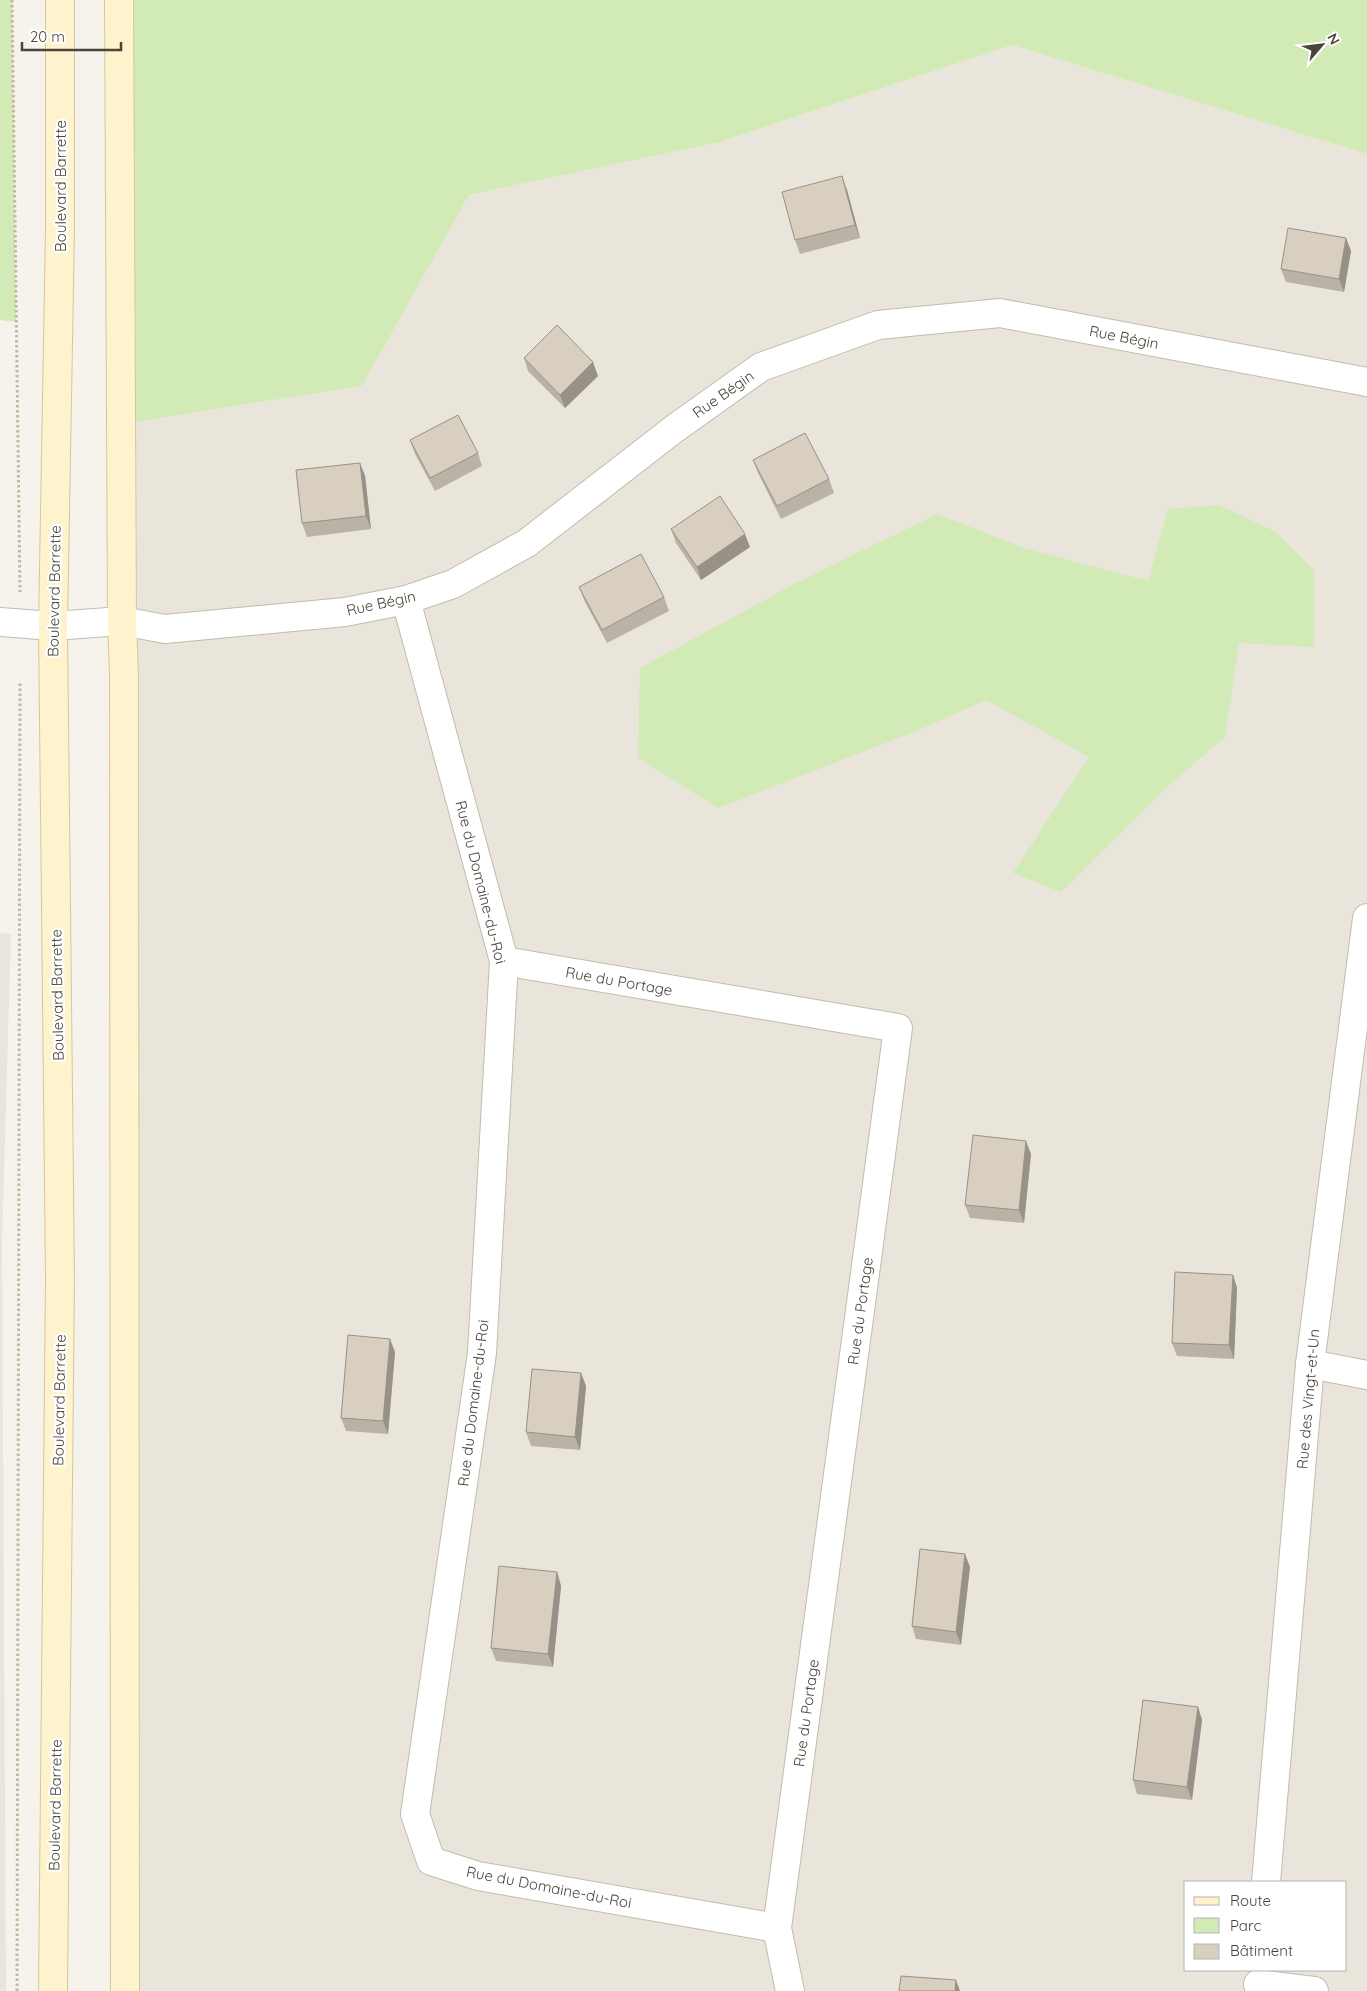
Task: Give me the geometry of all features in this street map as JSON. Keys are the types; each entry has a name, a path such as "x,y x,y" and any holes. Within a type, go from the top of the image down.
{"main road":[{"name":"Boulevard Barrette","path":"53,1991 60,1279 53,626 60,219 60,0"},
{"path":"119,0 124,774 125,1991"}],"street":[{"name":"Rue Bégin","path":"10,623 53,626 122,621 164,629 345,612 406,600 453,584 527,543 674,429 761,367 878,325 1000,313 1367,382"},
{"name":"Rue du Domaine-du-Roi","path":"406,600 504,961 482,1353 415,1814 431,1861 478,1876 777,1928"},
{"name":"Rue des Vingt-et-Un","path":"1266,1881 1310,1364 1363,972 1367,918"},
{"name":"Rue du Portage","path":"504,961 898,1028 777,1928 790,1991"},
{"path":"1310,1364 1367,1375"},
{"path":"1258,1982 1314,1991"}],"path":[{"path":"10,623 12,0"},
{"path":"17,1991 20,674"}],"shaded area":[{"path":"1012,45 1367,154 1367,1991 125,1991 122,424 362,386 469,195 720,142"},
{"path":"0,933 11,934 2,1243 6,1991 0,1991"}],"green space":[{"path":"0,0 12,0 16,322 0,320"},
{"path":"119,0 1367,0 1367,154 1012,45 720,142 469,195 362,386 122,424"},
{"path":"1219,505 1274,531 1314,570 1314,647 1239,643 1225,737 1166,788 1061,892 1013,873 1089,757 986,700 919,730 718,808 638,758 640,668 796,583 937,514 1027,549 1148,581 1168,509"}],"building":[{"path":"842,176 855,225 795,240 782,192"},
{"path":"1288,228 1346,238 1339,279 1281,269"},
{"path":"557,325 593,362 560,395 524,358"},
{"path":"458,415 478,453 430,478 410,440"},
{"path":"805,433 829,479 777,506 753,460"},
{"path":"360,463 366,516 302,523 296,470"},
{"path":"720,496 745,534 697,567 671,529"},
{"path":"641,554 664,597 602,630 579,587"},
{"path":"973,1135 1026,1141 1019,1210 965,1205"},
{"path":"1175,1272 1233,1275 1229,1345 1172,1343"},
{"path":"348,1335 390,1339 383,1421 341,1418"},
{"path":"532,1369 581,1373 575,1437 526,1432"},
{"path":"920,1549 965,1554 956,1632 912,1626"},
{"path":"499,1566 557,1572 548,1654 491,1648"},
{"path":"1143,1700 1198,1707 1187,1787 1133,1780"},
{"path":"901,1976 956,1980 955,1991 899,1991"}]}
